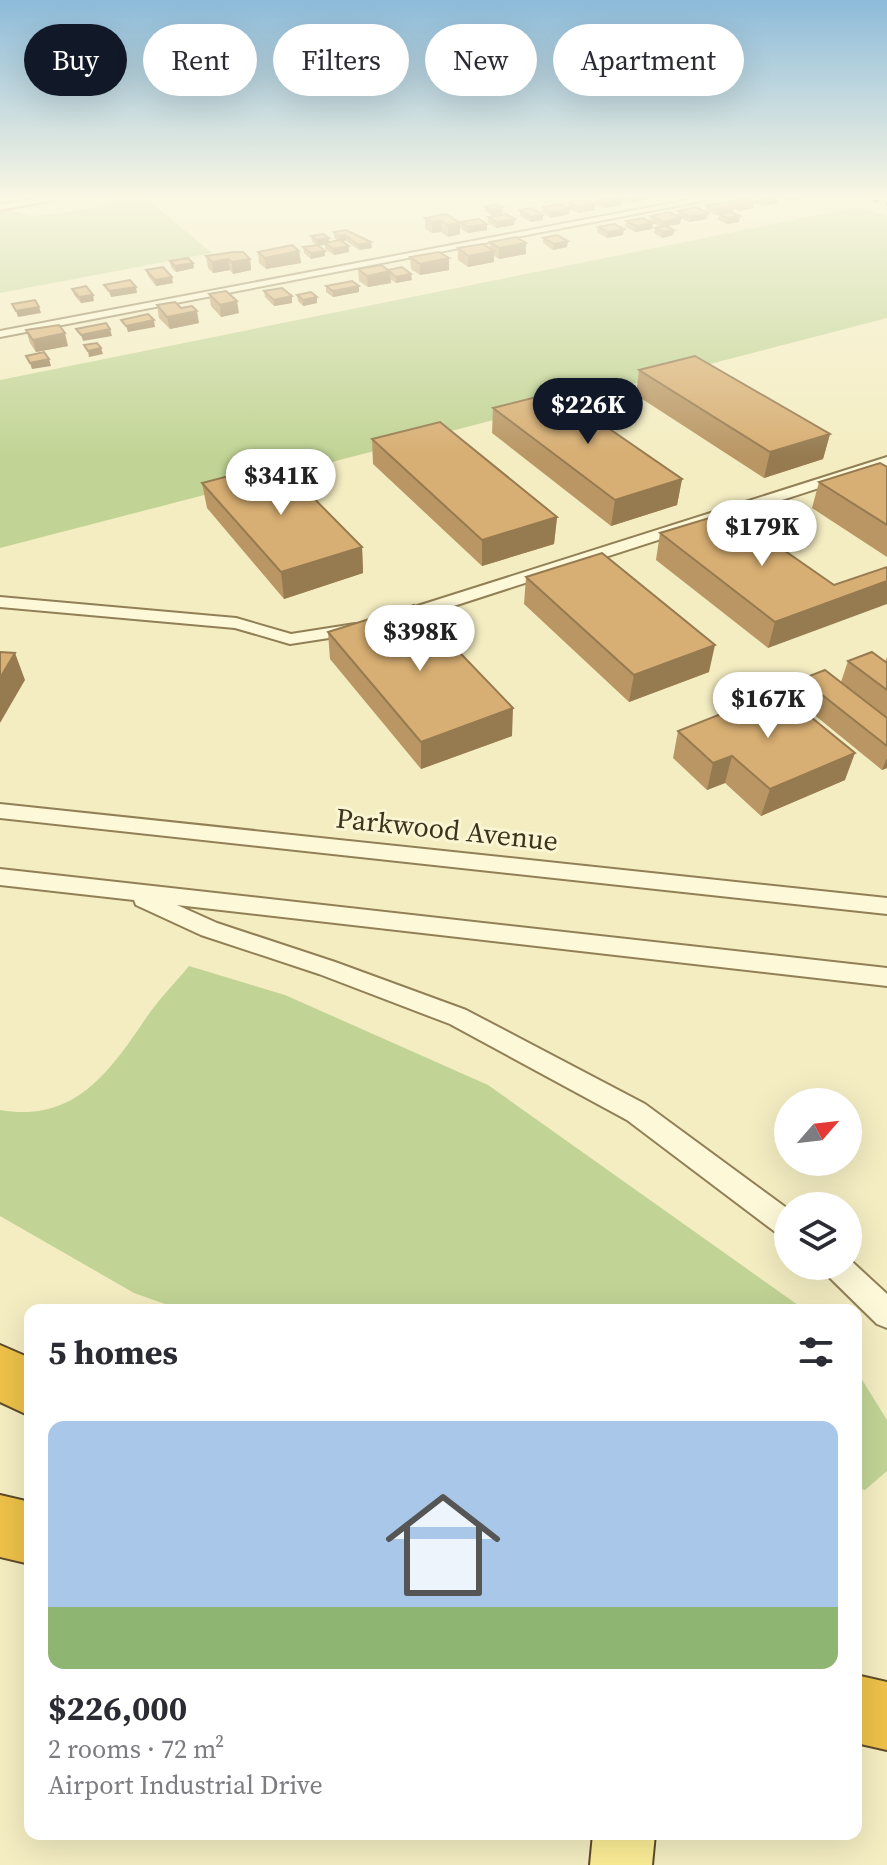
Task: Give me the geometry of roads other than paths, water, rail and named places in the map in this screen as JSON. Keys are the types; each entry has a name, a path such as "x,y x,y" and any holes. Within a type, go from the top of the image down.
{"highway":[{"path":"0,1373 24,1384"},
{"path":"0,1526 24,1532"},
{"path":"862,1710 887,1716"}],"main road":[{"path":"621,1865 623,1840"}],"street":[{"path":"0,334 267,283"},
{"path":"0,602 236,623 290,639 341,633 412,614 887,461"},
{"name":"Parkwood Avenue","path":"0,811 887,906"},
{"path":"0,877 887,977"},
{"path":"125,890 209,929 327,968 458,1017 636,1112 774,1215"},
{"path":"852,1280 887,1314"}]}
